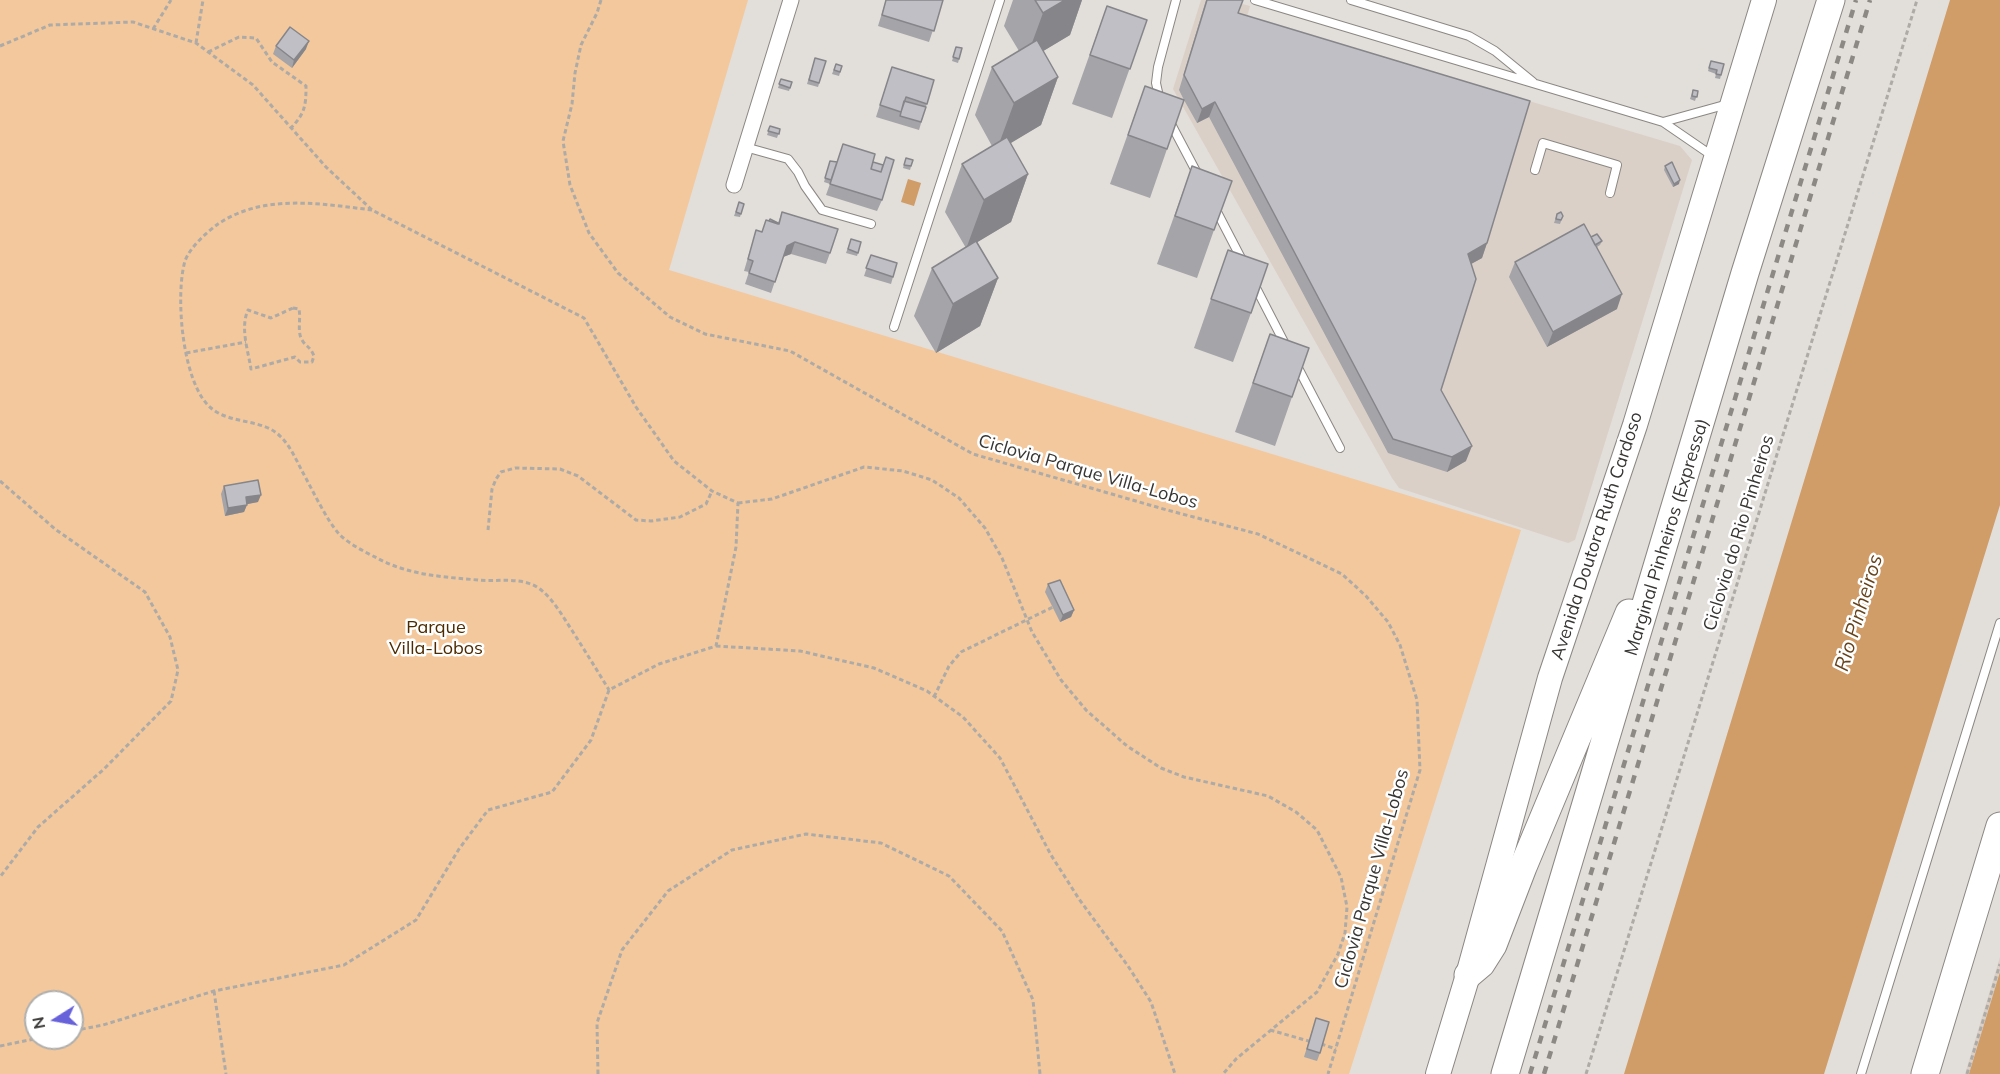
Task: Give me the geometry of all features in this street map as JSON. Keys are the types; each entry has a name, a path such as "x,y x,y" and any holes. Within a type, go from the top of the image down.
{"highway":[{"name":"Avenida Doutora Ruth Cardoso","path":"1438,1074 1468,975 1550,678 1635,425 1764,0"},
{"name":"Marginal Pinheiros (Expressa)","path":"1506,1074 1749,262 1831,0"},
{"path":"1468,975 1481,964 1493,945 1523,867 1626,621 1674,516"},
{"path":"1924,1074 2000,826"}],"street":[{"path":"734,185 791,0"}],"lane":[{"path":"894,327 1000,0"},
{"path":"1176,0 1158,67 1156,83 1160,104 1204,187"},
{"path":"1255,0 1663,122 1716,159"},
{"path":"1351,0 1469,36 1495,51 1536,85"},
{"path":"1663,122 1733,103"},
{"path":"1535,170 1543,143 1617,165 1610,193"},
{"path":"745,147 788,159 822,210 871,224"},
{"path":"1209,198 1247,270"},
{"path":"1253,281 1340,448"},
{"path":"1861,1074 2000,623"}],"path":[{"path":"153,29 171,0"},
{"path":"196,44 203,0"},
{"name":"Ciclovia Parque Villa-Lobos","path":"601,0 597,14 581,45 572,104 563,141 570,185 589,233 618,273 670,317 705,334 790,351 973,454 1258,534 1342,574 1366,596 1388,622 1400,645 1417,700 1420,770 1328,1074"},
{"name":"Ciclovia do Rio Pinheiros","path":"1586,1074 1917,0"},
{"path":"0,46 50,25 133,22 196,44 254,84 326,168 372,210 584,318 636,407 674,461 712,491 738,503 772,500 864,467 903,471 932,480 959,498 985,528 1002,558 1032,632 1061,680 1086,710 1127,746 1161,768 1185,777 1268,796 1296,812 1317,830 1341,877 1347,907 1345,933 1338,954 1317,992 1236,1059 1224,1074"},
{"path":"208,52 239,37 256,38 272,62 306,86 306,104 302,116 291,128"},
{"path":"372,210 312,203 276,203 231,216 215,226 196,244 186,259 181,290 181,321 186,353 197,387 209,407 227,418 262,426 279,435 289,447 339,534 363,551 391,565 424,575 518,581 538,588 553,601 609,690"},
{"path":"299,309 301,320 299,331 302,341 310,347 314,356 312,362 300,362 295,357 251,369 246,341 244,318 248,310 272,318 287,310 299,309"},
{"path":"186,353 246,341"},
{"path":"488,530 492,489 496,479 501,472 515,468 560,469 578,476 636,520 651,521 680,517 706,504 712,491"},
{"path":"0,481 55,529 145,592 170,637 178,670 171,701 104,770 38,827 0,877"},
{"path":"716,646 735,547 738,503"},
{"path":"934,697 949,666 961,652 1053,608"},
{"path":"84,1029 214,991 344,965 416,920 459,849 488,810 552,792 591,740 609,690 659,664 716,646 800,651 874,668 927,692 963,717 1000,758 1057,864 1152,1002 1175,1074"},
{"path":"598,1074 597,1023 622,951 668,891 732,850 806,834 881,843 949,876 1002,931 1033,1000 1040,1074"},
{"path":"1966,1074 2000,964"},
{"path":"214,991 226,1074"},
{"path":"1270,1030 1336,1049"},
{"path":"0,1046 24,1041"}],"shaded area":[{"path":"1201,0 1227,0 1250,6 1247,17 1680,146 1692,160 1575,540 1568,543 1399,488 1392,478 1173,89"},
{"path":"2000,957 2000,1074 1965,1074"}],"green space":[{"name":"Parque Villa-Lobos","path":"0,0 748,0 669,270 1521,530 1349,1074 0,1074"}],"water":[{"name":"Rio Pinheiros","path":"1950,0 2000,0 2000,505 1824,1074 1624,1074"},
{"path":"908,179 921,183 914,206 901,202"},
{"path":"2000,972 2000,1074 1969,1074"}],"building":[{"path":"886,0 943,0 934,31 882,15"},
{"path":"1035,0 1065,0 1043,13"},
{"path":"1207,0 1243,0 1238,13 1530,101 1487,243 1468,254 1476,279 1441,390 1472,446 1452,457 1393,439 1215,102 1202,109 1184,75"},
{"path":"1107,6 1147,20 1130,69 1090,55"},
{"path":"290,27 309,41 294,60 276,46"},
{"path":"1037,40 1058,77 1014,103 992,67"},
{"path":"956,47 962,48 959,59 953,57"},
{"path":"815,58 826,61 819,83 809,80"},
{"path":"1711,61 1724,64 1721,75 1716,74 1717,70 1709,68"},
{"path":"836,64 842,66 840,72 834,70"},
{"path":"892,67 934,80 927,104 906,97 901,112 880,105"},
{"path":"781,79 792,82 790,88 779,84"},
{"path":"1145,86 1184,100 1167,149 1128,135"},
{"path":"1693,90 1698,91 1697,97 1692,96"},
{"path":"904,101 926,107 921,122 900,116"},
{"path":"770,126 780,129 779,134 768,131"},
{"path":"1007,137 1028,174 984,200 962,164"},
{"path":"843,144 875,154 871,169 881,172 886,157 894,160 882,200 830,184"},
{"path":"906,158 913,160 911,166 904,165"},
{"path":"830,161 837,162 831,180 825,178"},
{"path":"873,162 883,165 881,172 871,169"},
{"path":"1672,162 1680,180 1674,184 1665,166"},
{"path":"1192,166 1232,181 1214,230 1175,216"},
{"path":"739,202 744,204 741,214 736,212"},
{"path":"782,212 838,229 830,253 795,242 787,246 775,282 749,273 753,261 748,259 756,230 762,232 766,220 779,224"},
{"path":"1561,212 1563,216 1561,220 1556,219 1557,214"},
{"path":"1584,224 1622,294 1553,332 1515,262"},
{"path":"1597,234 1602,241 1595,245 1591,237"},
{"path":"851,239 861,242 858,253 848,249"},
{"path":"976,241 998,278 953,304 932,268"},
{"path":"1228,250 1268,264 1251,313 1211,299"},
{"path":"871,255 897,263 893,277 866,268"},
{"path":"1270,334 1309,348 1292,397 1253,383"},
{"path":"258,480 261,495 246,497 247,505 228,508 224,486"},
{"path":"1060,580 1074,610 1063,615 1048,584"},
{"path":"1316,1018 1329,1022 1320,1053 1307,1049"}],"railway":[{"path":"1530,1074 1856,0"},
{"path":"1544,1074 1870,0"}]}
